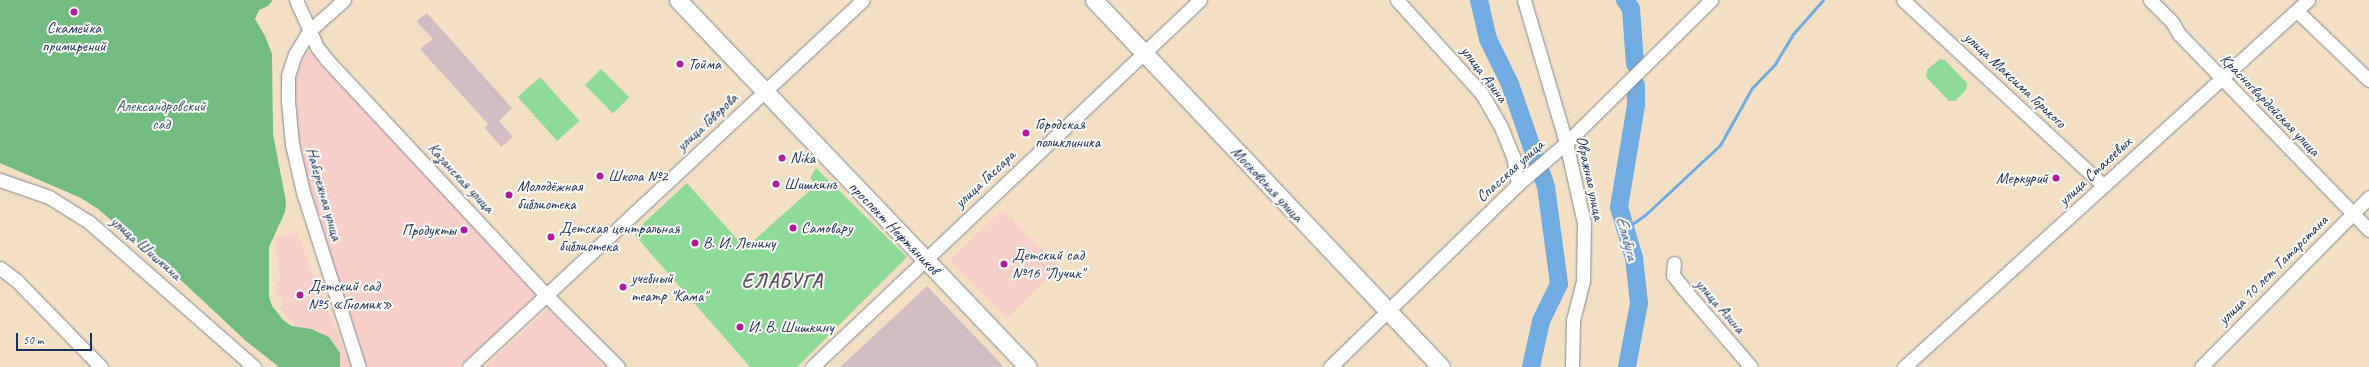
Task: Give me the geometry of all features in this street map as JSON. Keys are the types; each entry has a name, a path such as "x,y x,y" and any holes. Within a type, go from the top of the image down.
{"main road":[{"name":"проспект Нефтяников","path":"678,0 924,260 1028,367"},
{"name":"Московская улица","path":"1094,0 1441,367"}],"street":[{"name":"Казанская улица","path":"296,0 309,31 327,60 547,296 618,367"},
{"name":"Набережная улица","path":"344,0 309,31 295,54 288,76 292,144 303,192 359,367"},
{"name":"улица Говорова","path":"469,367 547,296 862,0"},
{"name":"улица Гассара","path":"812,367 1200,0"},
{"name":"улица Азина","path":"1397,0 1482,94 1501,128 1513,156 1518,184"},
{"name":"Овражная улица","path":"1524,0 1566,143 1584,223 1583,281 1573,320 1572,367"},
{"name":"Спасская улица","path":"1330,367 1518,184 1566,143 1711,0"},
{"name":"улица Максима Горького","path":"1903,0 2103,185"},
{"name":"Красногвардейская улица","path":"2150,0 2222,79 2369,230"},
{"name":"улица Стахеевых","path":"1904,367 2308,0"},
{"path":"2297,11 2369,80"},
{"name":"улица Шишкина","path":"0,180 49,197 89,222 254,367"},
{"name":"улица 10 лет Татарстана","path":"2201,367 2369,197"},
{"name":"улица Азина","path":"1674,263 1673,275 1751,367"},
{"path":"0,268 16,280 102,367"}],"shaded area":[{"path":"427,13 512,108 499,121 513,137 501,147 485,128 488,124 420,49 433,39 416,21"},
{"path":"308,51 316,56 536,293 537,297 458,367 365,367 307,189 297,143 292,101 294,68"},
{"name":"Детский сад №16 \"Лучик\"","path":"1003,209 1059,267 1006,319 950,260"},
{"name":"Детский сад №5 «Гномик»","path":"290,233 297,233 351,367 331,367 281,310 283,302 274,287 280,277 275,238"},
{"path":"927,286 1004,367 840,367 848,360"},
{"path":"549,308 604,367 485,367"}],"green space":[{"name":"Александровский сад","path":"0,0 273,0 268,6 259,10 255,19 265,36 272,54 273,134 286,202 285,212 269,247 269,297 272,306 284,321 292,326 311,329 329,337 340,353 340,367 279,367 246,341 171,271 98,209 81,198 0,163"},
{"path":"1940,59 1945,60 1967,83 1966,90 1955,101 1949,101 1926,77 1927,70"},
{"path":"601,69 629,97 613,114 585,85"},
{"path":"540,77 579,121 557,141 518,97"},
{"path":"816,168 907,257 797,367 750,367 633,233 687,183 745,248 816,185 810,178"}],"waterway":[{"name":"Елабуга","path":"1479,0 1488,39 1510,84 1536,159"},
{"name":"Елабуга","path":"1625,0 1631,9 1635,64"},
{"path":"1625,229 1645,215 1720,145 1752,88 1775,64 1793,34 1823,0"},
{"name":"Елабуга","path":"1627,367 1639,303 1634,258 1619,207 1636,105 1636,85"},
{"path":"1531,367 1541,321 1559,284 1546,187 1542,175"}],"place":[{"name":"Скамейка примирений","path":"74,12"},
{"name":"Тойма","path":"680,64"},
{"name":"Городская поликлиника","path":"1026,133"},
{"name":"Nika","path":"782,158"},
{"name":"Школа №2","path":"600,176"},
{"name":"Меркурий","path":"2056,178"},
{"name":"Шишкинъ","path":"776,184"},
{"name":"Молодёжная библиотека","path":"509,195"},
{"name":"Самовару","path":"793,228"},
{"name":"Продукты","path":"464,230"},
{"name":"Детская центральная библиотека","path":"551,237"},
{"name":"В. И. Ленину","path":"695,243"},
{"name":"Детский сад №16 \"Лучик\"","path":"1004,264"},
{"name":"учебный театр \"Кама\"","path":"623,287"},
{"name":"Детский сад №5 «Гномик»","path":"300,295"},
{"name":"И. В. Шишкину","path":"740,327"}],"district":[{"name":"ЕЛАБУГА","path":"782,280"}]}
